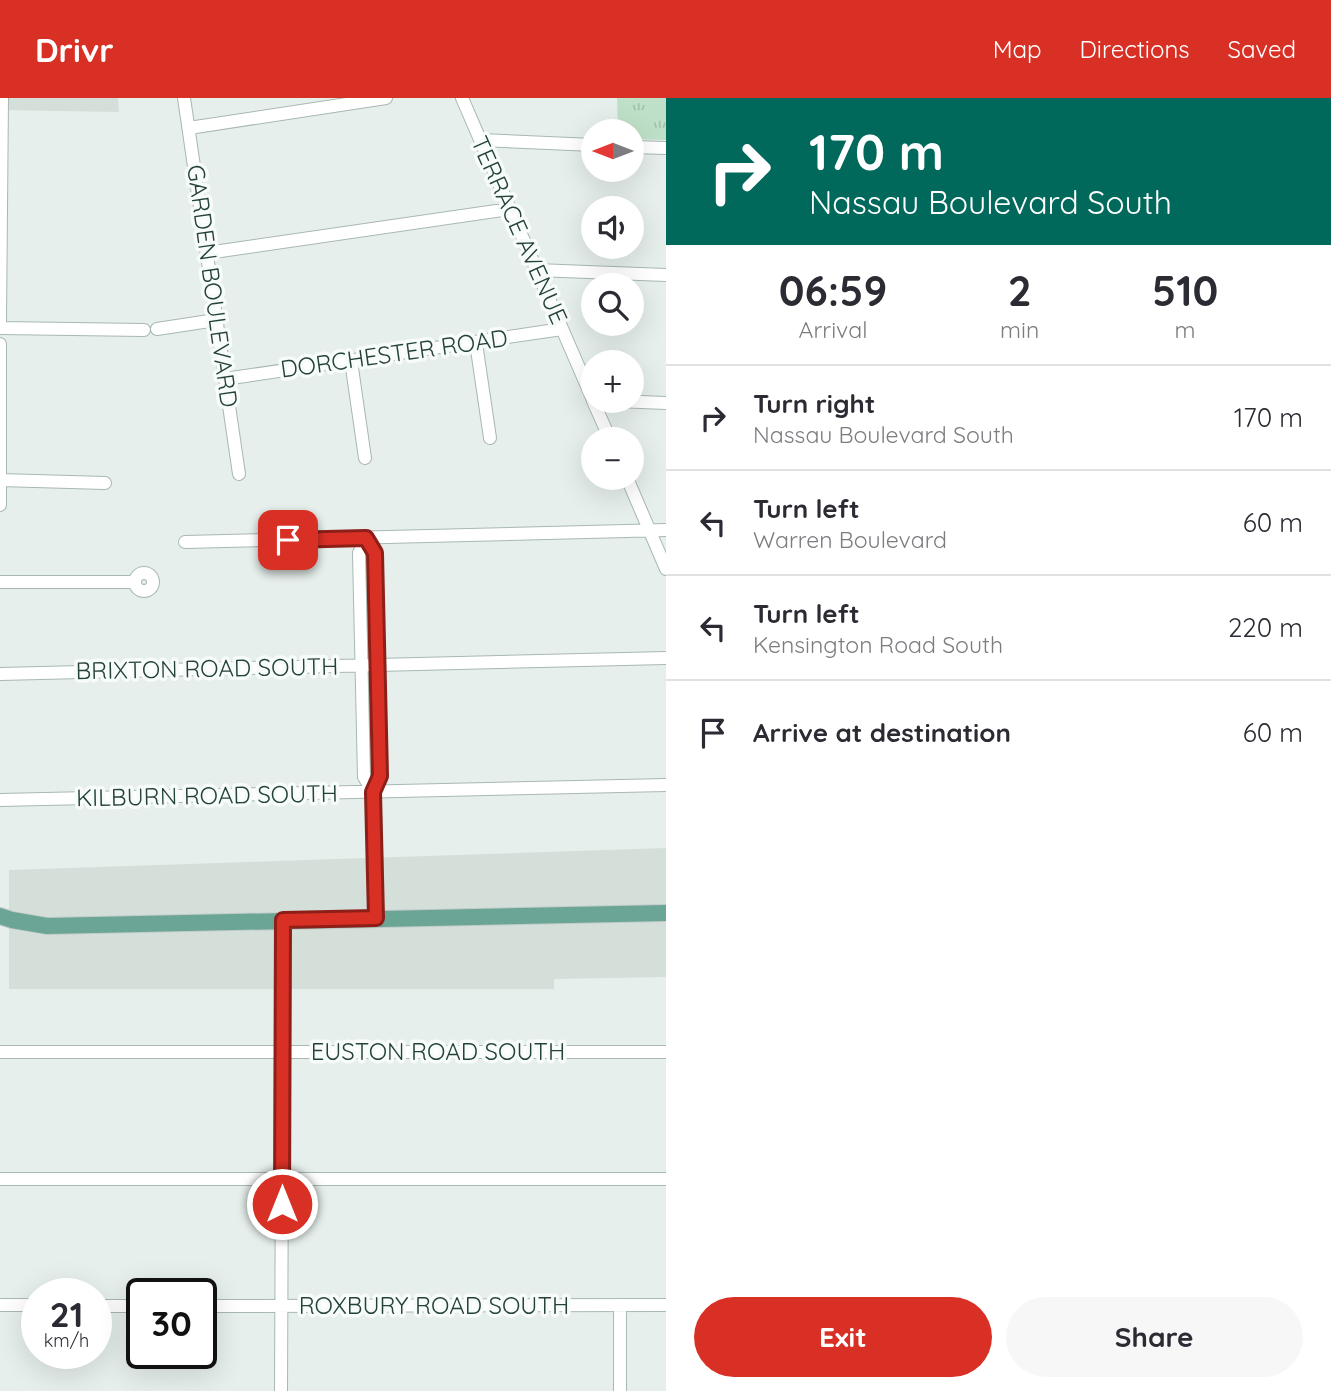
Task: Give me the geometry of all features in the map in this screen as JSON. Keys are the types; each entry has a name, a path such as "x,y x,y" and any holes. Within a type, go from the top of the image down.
{"main road":[{"path":"0,916 47,926 666,913"}],"street":[{"path":"0,321 2,98"},
{"name":"GARDEN BOULEVARD","path":"184,98 239,474"},
{"path":"189,128 386,98"},
{"name":"TERRACE AVENUE","path":"462,98 581,373"},
{"path":"480,140 581,144"},
{"path":"644,147 666,148"},
{"path":"207,253 510,209"},
{"path":"536,270 666,275"},
{"path":"0,328 150,329 216,320"},
{"name":"DORCHESTER ROAD","path":"225,379 562,329"},
{"path":"476,343 490,438"},
{"path":"0,344 0,505"},
{"path":"351,361 365,458"},
{"path":"644,402 666,403"},
{"path":"0,480 105,483"},
{"path":"632,490 666,569"},
{"path":"185,542 666,530"},
{"path":"366,538 375,553 378,665 380,776 373,792 376,918"},
{"path":"366,538 359,553 364,777 373,792"},
{"path":"0,582 135,582"},
{"name":"BRIXTON ROAD SOUTH","path":"0,674 666,658"},
{"name":"KILBURN ROAD SOUTH","path":"0,800 666,785"},
{"path":"281,1391 283,920"},
{"name":"EUSTON ROAD SOUTH","path":"0,1052 666,1052"},
{"path":"0,1178 666,1178"},
{"path":"0,1306 21,1306"},
{"name":"ROXBURY ROAD SOUTH","path":"217,1306 666,1306"},
{"path":"620,1306 620,1391"}],"shaded area":[{"path":"0,98 118,98 119,112 0,110"},
{"path":"666,848 666,977 554,979 554,989 9,989 9,870"}],"green space":[{"path":"617,98 666,98 666,140 644,139 644,119 618,119"},
{"path":"366,538 375,553 380,776 373,792 364,777 359,553"}],"route":[{"path":"282,1204 283,920 376,918 373,792 380,776 375,553 366,538 288,540"}]}
